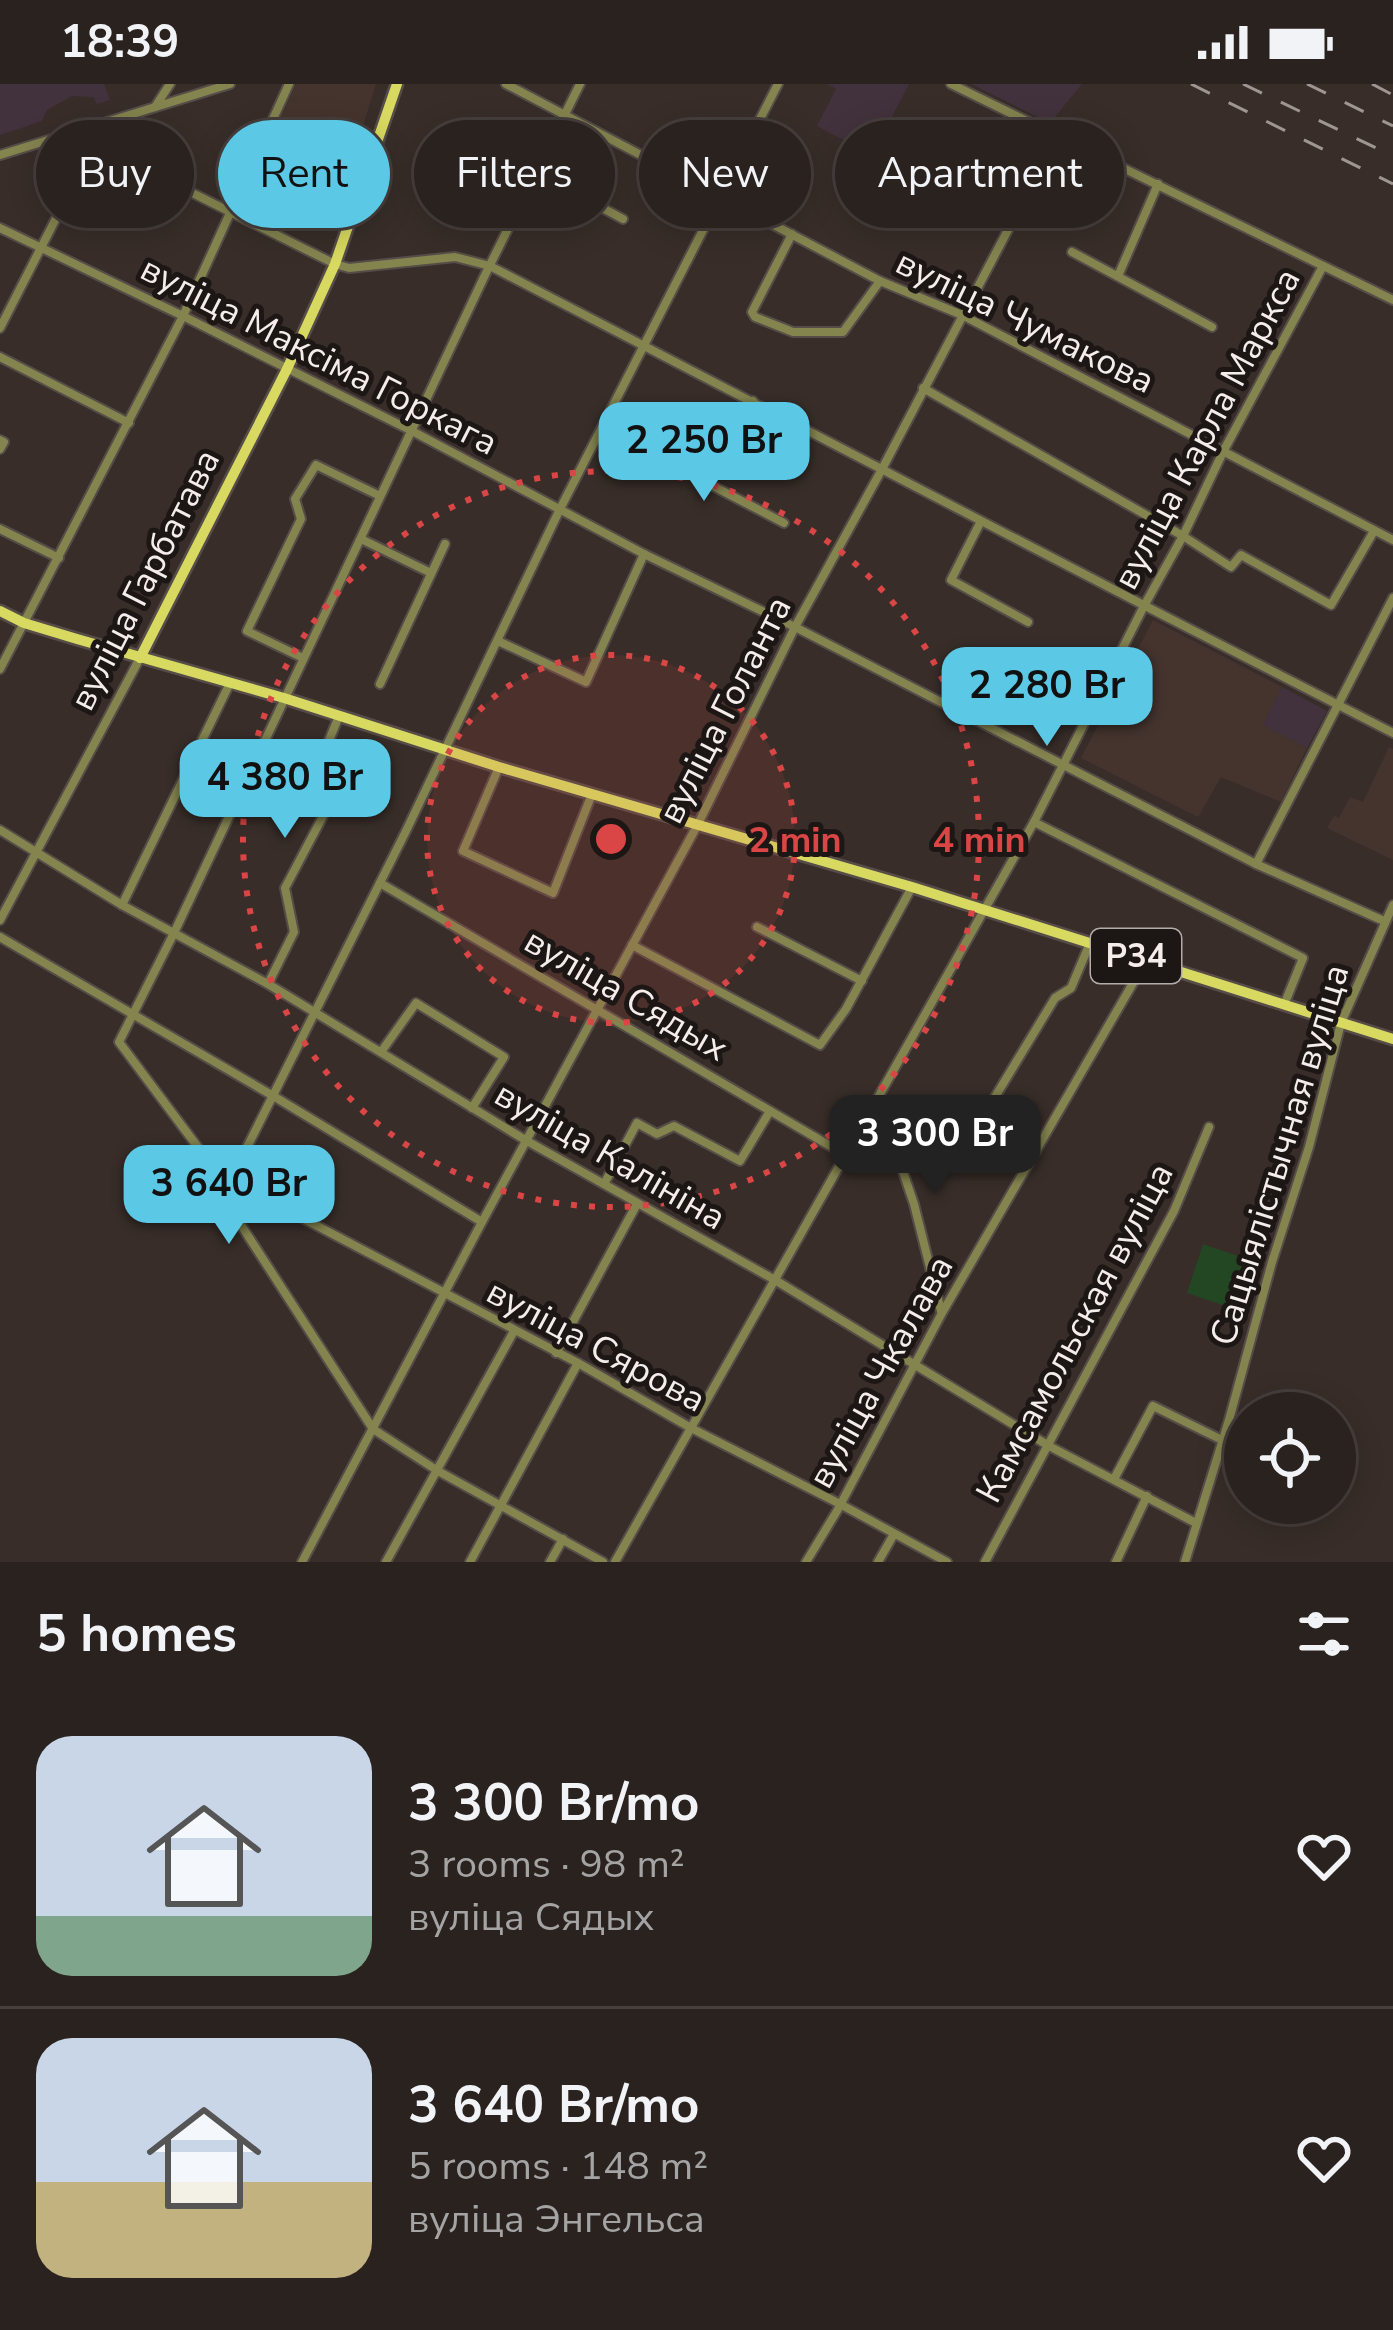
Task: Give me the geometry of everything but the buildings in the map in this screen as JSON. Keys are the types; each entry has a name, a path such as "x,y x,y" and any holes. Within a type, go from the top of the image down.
{"main road":[{"name":"вуліца Гарбатава","path":"140,658 335,264 398,84"},
{"name":"Р34","path":"0,610 24,623 912,887 1393,1039"}],"street":[{"path":"154,108 170,84"},
{"path":"113,120 230,84"},
{"path":"273,120 289,84"},
{"name":"вуліца Чумакова","path":"506,84 639,152"},
{"path":"562,120 580,84"},
{"path":"760,120 778,84"},
{"path":"951,84 1027,120"},
{"path":"0,155 36,144"},
{"path":"1124,167 1393,300"},
{"path":"1118,276 1158,184"},
{"path":"615,215 623,219"},
{"name":"вуліца Максіма Горкага","path":"0,228 412,431 1256,864 1384,921"},
{"path":"0,328 49,228"},
{"path":"0,669 225,228"},
{"path":"262,228 349,268 455,257 490,266 1393,734"},
{"path":"226,1179 119,1042 509,228"},
{"path":"603,1562 438,1471 373,1429 222,1194 704,228"},
{"name":"вуліца Чумакова","path":"781,228 880,281 962,315 1393,540"},
{"name":"вуліца Голанта","path":"302,1562 698,824 795,627 1008,228"},
{"path":"792,234 752,312 755,317 793,332 843,332 880,281"},
{"path":"1072,252 1212,327"},
{"name":"вуліца Карла Маркса","path":"614,1562 986,911 1323,266"},
{"path":"0,357 129,422"},
{"path":"923,388 1232,567 1241,555 1331,605 1374,531"},
{"path":"710,483 753,401"},
{"path":"642,449 784,523"},
{"path":"303,658 247,631 301,519 295,499 316,465 380,496"},
{"path":"951,580 980,523"},
{"path":"0,529 58,558"},
{"path":"361,539 431,573"},
{"path":"380,684 446,544"},
{"path":"498,641 586,682 644,554"},
{"path":"940,575 1028,622"},
{"path":"1256,864 1393,598"},
{"name":"вуліца Гарбатава","path":"0,920 140,658"},
{"path":"122,905 230,683"},
{"path":"268,984 294,932 285,888 331,801 329,792 316,782 316,772 340,716"},
{"path":"499,767 463,851 553,893 592,794"},
{"path":"1034,822 1303,958 1284,1005"},
{"name":"вуліца Калініна","path":"0,830 527,1141 775,1280 1049,1446 1196,1523"},
{"name":"вуліца Сядых","path":"380,883 844,1154"},
{"path":"632,945 820,1045 862,981 912,887"},
{"name":"Сацыялістычная вуліца","path":"1185,1562 1309,1147 1341,1023 1393,905"},
{"path":"758,927 862,981"},
{"path":"0,937 482,1222"},
{"path":"956,1163 1055,998 1070,988 1090,942"},
{"name":"вуліца Чкалава","path":"806,1562 942,1312 1147,959"},
{"path":"381,1052 416,1003 504,1057 472,1108"},
{"path":"878,1098 914,1204 942,1312"},
{"path":"604,1184 638,1123 657,1134 674,1126 740,1161 770,1112"},
{"name":"Камсамольская вуліца","path":"985,1562 1171,1217 1209,1126"},
{"name":"вуліца Сярова","path":"226,1179 947,1562"},
{"path":"556,1352 637,1204"},
{"path":"386,1562 514,1331"},
{"path":"470,1562 578,1364"},
{"path":"1114,1479 1153,1406 1222,1440"},
{"path":"1116,1562 1147,1496"},
{"path":"878,1562 894,1534"},
{"path":"550,1562 562,1539"}],"shaded area":[{"path":"0,84 104,84 110,100 97,104 93,97 72,96 47,110 42,120 0,135"},
{"path":"296,84 376,84 365,120 280,120"},
{"path":"827,84 909,84 890,120 835,120 835,135 817,126 836,89"},
{"path":"971,84 1082,84 1052,120"},
{"path":"1153,620 1282,687 1263,725 1307,748 1281,802 1221,777 1198,817 1081,758"},
{"path":"1282,687 1327,711 1307,748 1263,725"},
{"path":"1389,747 1393,749 1393,860 1327,828 1334,816 1339,818 1350,797 1363,802"}],"green space":[{"path":"1203,1244 1262,1264 1246,1313 1187,1293"}],"railway":[{"path":"1191,84 1393,184"},
{"path":"1243,84 1393,156"},
{"path":"1307,84 1393,126"},
{"path":"1372,84 1393,95"}]}
